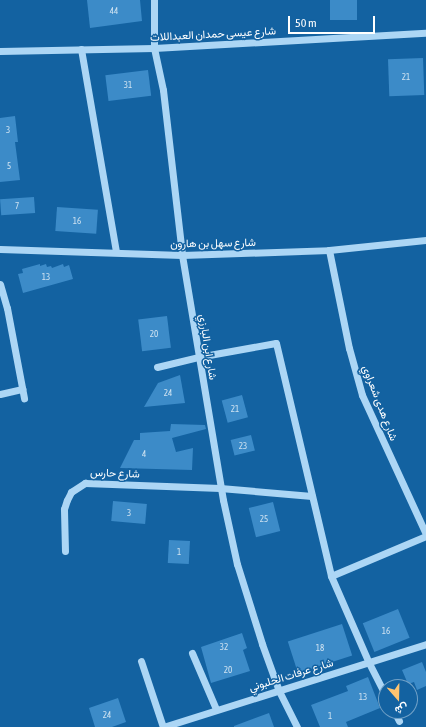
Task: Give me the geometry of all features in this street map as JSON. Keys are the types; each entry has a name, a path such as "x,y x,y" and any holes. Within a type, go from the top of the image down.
{"street":[{"name":"شارع ابن البارزي","path":"154,0 154,48 163,90 182,255 220,488 237,564 279,691 297,727"},
{"name":"شارع عيسى حمدان العبداللات","path":"0,51 154,48 426,33"},
{"path":"81,49 116,252"},
{"name":"شارع سهل بن هارون","path":"0,249 182,255 329,250 426,240"},
{"name":"شارع هدى شعراوي","path":"329,250 349,348 362,395 426,535"},
{"path":"0,284 24,398"},
{"path":"157,367 198,357 276,343 331,576 378,680"},
{"path":"0,394 22,389"},
{"name":"شارع حارس","path":"65,551 66,505 71,492 85,482 220,488 312,496"},
{"path":"331,576 426,535"},
{"name":"شارع عرفات الحلبوني","path":"163,727 216,709 279,691 426,644"},
{"path":"192,653 216,709"},
{"path":"141,661 163,727"}],"building":[{"path":"87,0 140,0 142,21 90,28"},
{"path":"330,0 357,0 357,20 330,20"},
{"path":"423,58 424,95 389,96 388,59"},
{"path":"148,70 151,96 108,101 105,75"},
{"path":"15,116 18,142 15,142 20,180 0,182 0,118"},
{"path":"34,197 35,213 1,215 0,199"},
{"path":"57,207 98,210 96,234 55,231"},
{"path":"40,264 40,266 46,264 47,267 51,266 52,268 63,264 64,267 69,265 73,279 23,293 18,274 23,273 22,269"},
{"path":"167,316 171,348 142,351 138,320"},
{"path":"180,375 185,403 144,407 158,383"},
{"path":"242,395 248,417 228,423 222,400"},
{"path":"171,424 205,425 206,429 172,438 176,452 193,448 192,470 120,468 134,440 140,440 140,433 170,431"},
{"path":"251,435 255,451 234,456 231,440"},
{"path":"113,501 147,504 145,524 111,521"},
{"path":"273,502 280,531 256,537 249,508"},
{"path":"169,540 190,541 189,564 168,563"},
{"path":"398,609 410,638 374,652 363,623"},
{"path":"342,624 352,655 298,673 288,642"},
{"path":"242,633 247,648 243,650 250,671 211,683 201,647"},
{"path":"422,662 426,672 426,686 418,690 418,679 406,679 402,670"},
{"path":"368,677 378,703 378,709 346,722 348,727 320,727 311,705 348,691 346,686"},
{"path":"118,698 126,722 112,727 95,727 89,708"},
{"path":"269,713 274,727 234,727 234,726"}]}
